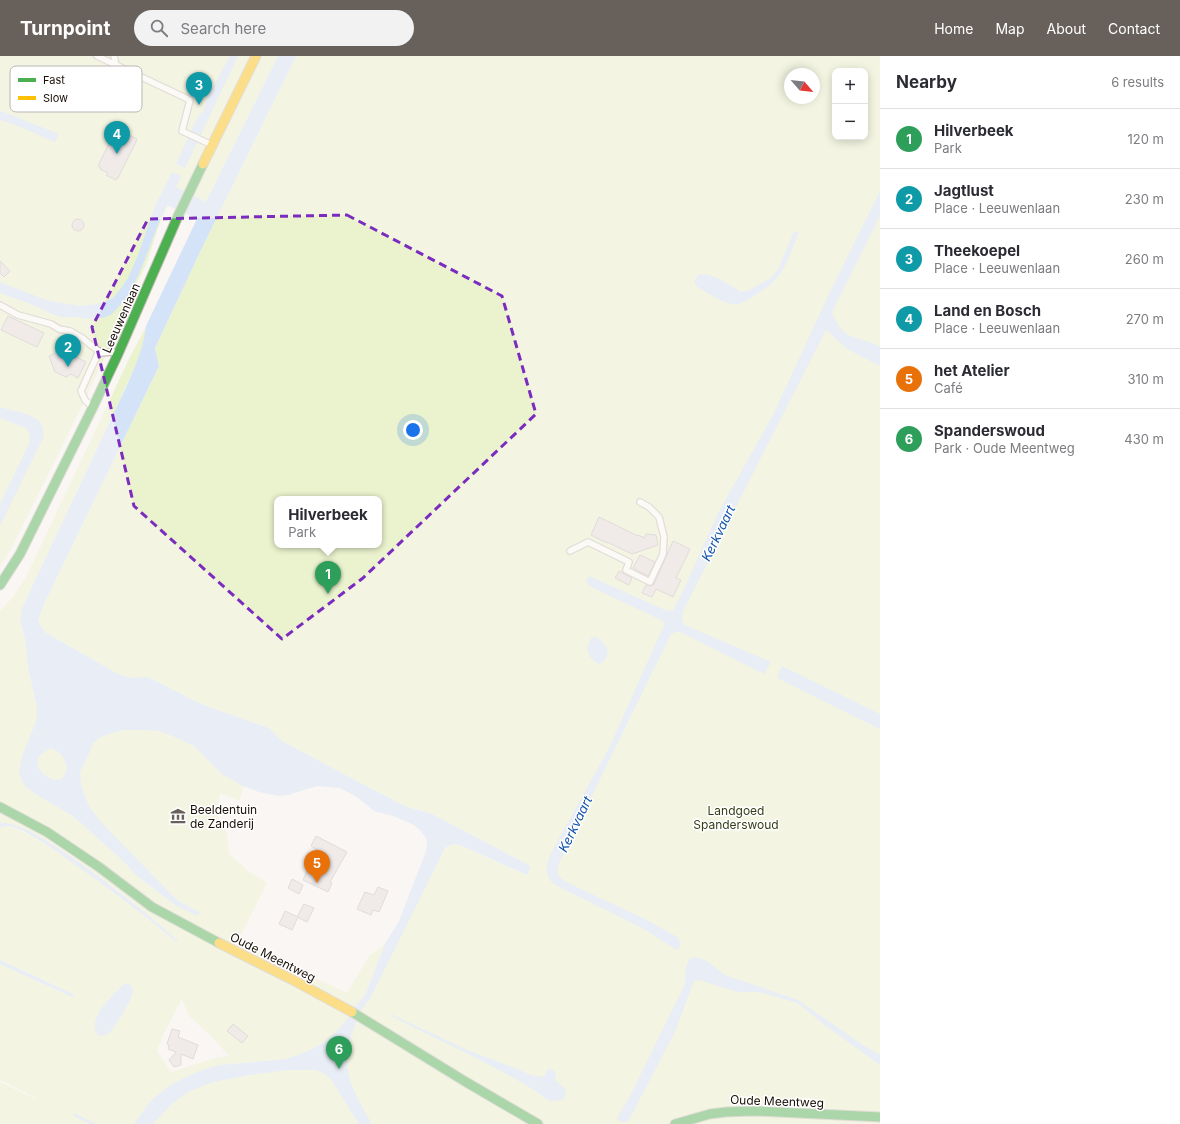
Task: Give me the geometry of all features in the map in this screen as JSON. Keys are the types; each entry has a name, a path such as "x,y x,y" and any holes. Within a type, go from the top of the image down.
{"street":[{"name":"Leeuwenlaan","path":"0,585 20,554 93,407 118,354 178,216 256,56"},
{"name":"Oude Meentweg","path":"0,807 47,832 152,907 237,954 293,980 350,1011 459,1078 538,1124"},
{"name":"Oude Meentweg","path":"675,1124 710,1114 755,1111 880,1117"}],"lane":[{"path":"97,56 116,65"},
{"path":"114,56 116,65"},
{"path":"142,77 190,100 182,131 212,145"},
{"path":"0,305 18,315 51,324 59,329 70,331 82,338 101,353 112,352 118,354"},
{"path":"93,407 89,405 81,391 99,351"},
{"path":"570,551 588,542 629,562 626,570 650,582 663,554 664,537 659,517 649,507 640,502"}],"highlighted area":[{"path":"347,215 502,296 536,414 363,578 282,639 134,506 92,327 148,219"}],"green space":[{"path":"0,56 278,56 206,202 176,187 159,225 146,265 129,298 123,303 124,319 117,322 120,325 83,404 11,549 0,566"},
{"name":"Landgoed Spanderswoud","path":"296,56 880,56 880,1124 142,1124 184,1082 305,1058 338,1034 341,1027 323,1043 294,1057 220,1065 184,1078 167,1088 153,1099 134,1124 0,1124 0,1082 35,1099 36,1098 0,1080 0,964 72,997 73,994 0,960 0,828 6,826 14,828 32,836 80,867 139,911 175,941 178,941 118,891 64,852 11,824 0,823 0,611 13,597 27,575 131,355 146,327 145,338 137,363 22,608 20,620 25,639 29,672 37,708 26,787 71,815 124,862 137,876 175,905 201,913 177,900 101,822 89,806 82,788 80,772 93,743 101,737 122,730 159,731 194,746 222,774 244,786 239,801 221,793 217,814 220,823 227,832 229,854 247,870 267,883 238,941 347,993 369,956 385,944 365,995 354,1008 361,1011 445,848 452,844 460,845 526,875 531,866 430,813 407,807 368,787 282,741 269,728 201,704 148,677 131,678 120,675 46,633 38,621 45,602 159,366 155,348","holes":["182,999 189,1016 211,1036 229,1056 216,1058 171,1072 157,1051 163,1035"]},
{"path":"50,748 62,755 67,768 63,777 59,780 46,776 39,767 38,759"}],"water":[{"path":"230,56 238,56 185,168 176,164 197,118 204,110 207,98"},
{"path":"278,56 296,56 155,348 159,366 45,602 38,621 46,633 120,675 131,678 148,677 201,704 269,728 282,741 368,787 407,807 430,813 531,866 527,875 460,845 452,844 445,848 372,995 361,1011 354,1008 365,995 385,944 399,921 425,854 427,846 426,838 414,825 393,816 374,811 357,797 340,788 317,786 288,795 279,796 259,792 241,785 222,774 194,746 159,731 122,730 101,737 93,743 80,772 82,788 89,806 101,822 177,900 201,913 196,915 175,905 137,876 124,862 71,815 26,787 22,781 19,771 22,756 35,724 37,715 25,639 20,620 22,608 128,383 142,348 146,326 197,219 167,205 129,295 112,314 103,318 87,319 54,315 33,305 0,293 0,282 46,300 80,306 104,302 113,298 128,278 138,255 155,206 172,172 181,176 176,187 206,202","holes":["50,748 62,755 67,768 63,777 59,780 51,779 46,776 39,768 38,763 38,759 43,753"]},
{"path":"0,111 59,134 55,142 21,127 0,120"},
{"name":"Kerkvaart","path":"880,191 880,216 832,312 841,329 846,333 880,347 880,366 847,349 826,330 683,611 682,620 685,625 771,662 764,674 680,632 671,634 558,867 558,874 564,881 647,920 677,937 681,942 678,950 644,929 553,884 547,872 547,865 551,853 609,748 664,625 663,621 589,586 586,580 589,576 665,610 671,611 674,609 719,511 773,415 827,298"},
{"path":"794,232 799,232 781,273 768,287 742,303 731,304 725,302 696,286 694,281 699,274 709,275 720,279 741,292 747,291 771,278 778,269"},
{"path":"0,407 35,418 39,421 43,428 44,436 0,526 0,504 29,444 30,436 26,428 0,418"},
{"path":"595,637 600,639 606,646 608,655 603,662 598,664 591,658 588,652 588,646 591,638"},
{"path":"782,666 880,714 880,729 777,678"},
{"path":"0,823 15,825 36,835 61,850 113,887 178,941 175,941 117,895 47,845 16,828 3,826 0,828"},
{"path":"696,957 707,961 725,975 798,1000 880,1055 880,1065 827,1027 797,1003 759,992 739,992 699,980 694,981 675,1032 630,1118 626,1122 621,1122 617,1118 630,1096 685,984 688,961 690,958"},
{"path":"0,960 73,994 74,996 72,997 0,964"},
{"path":"125,983 133,989 130,1000 123,1014 111,1031 108,1034 99,1036 95,1030 95,1023 98,1015 108,1000"},
{"path":"391,1014 467,1050 531,1075 543,1077 549,1068 554,1071 556,1076 555,1080 567,1090 563,1100 550,1101 526,1085 486,1063 391,1016"},
{"path":"350,1015 357,1020 348,1050 347,1063 349,1074 357,1097 372,1124 359,1124 332,1081 325,1074 316,1070 287,1070 213,1082 188,1092 173,1103 153,1124 134,1124 153,1099 176,1082 202,1070 220,1065 286,1059 296,1056 314,1048 329,1038"}],"building":[{"path":"114,133 118,133 126,137 127,134 137,139 116,180 106,175 108,173 100,169 98,166"},
{"path":"80,219 83,220 83,230 76,231 73,230 72,223 73,220"},
{"path":"0,261 10,271 4,277 0,273"},
{"path":"8,316 44,333 37,347 1,330"},
{"path":"58,347 86,362 78,378 71,374 66,377 55,372 49,356 54,354"},
{"path":"599,517 638,536 645,538 646,534 656,535 658,545 632,554 607,543 591,535"},
{"path":"673,541 690,549 676,578 681,580 673,597 656,589 652,597 642,593 646,585 651,586 654,584"},
{"path":"640,555 655,562 648,576 633,568"},
{"path":"619,571 632,578 629,585 615,578"},
{"path":"316,836 347,852 330,882 332,883 328,892 303,880 307,871 317,876 328,856 311,846"},
{"path":"292,879 303,885 299,894 288,888"},
{"path":"378,887 388,891 379,912 373,910 371,915 357,909 365,892 374,895"},
{"path":"304,904 314,908 307,922 297,917"},
{"path":"285,911 298,917 292,930 279,924"},
{"path":"233,1024 248,1036 242,1043 227,1031"},
{"path":"172,1029 180,1031 178,1037 198,1045 193,1059 181,1054 181,1065 174,1067 169,1060 176,1052 168,1049 169,1045 167,1044"}],"waterway":[{"path":"75,1115 93,1124"}],"traffic: fast":[{"path":"0,585 20,554 93,407 118,354 178,216 203,164"},
{"path":"0,807 47,832 99,867 152,907 219,943"},
{"path":"352,1012 538,1124"},
{"path":"675,1124 710,1114 755,1111 880,1117"}],"traffic: slow":[{"path":"203,164 256,56"},
{"path":"219,943 293,980 352,1012"}],"place":[{"name":"Theekoepel","path":"199,105"},
{"name":"Land en Bosch","path":"117,154"},
{"name":"Jagtlust","path":"68,367"},
{"name":"Hilverbeek","path":"328,594"},
{"name":"Beeldentuin de Zanderij","path":"178,816"},
{"name":"het Atelier","path":"317,883"},
{"name":"Spanderswoud","path":"339,1069"}]}
